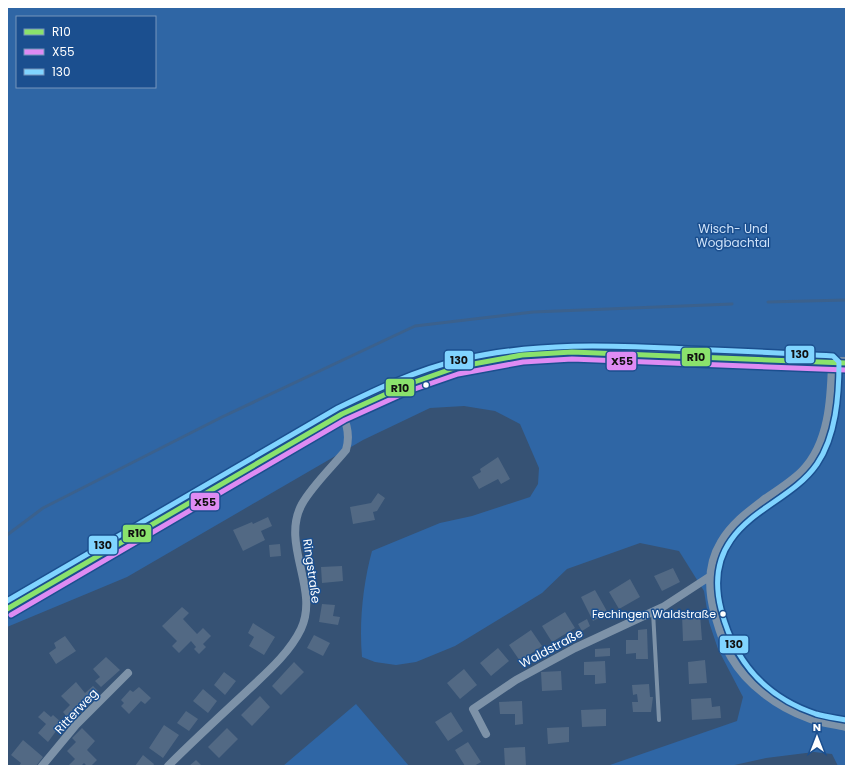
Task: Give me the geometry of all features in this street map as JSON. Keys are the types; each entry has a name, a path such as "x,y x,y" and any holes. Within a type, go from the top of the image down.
{"main road":[{"path":"7,609 342,414 388,391 446,371 475,363 551,353 605,352 846,364"}],"street":[{"path":"832,363 830,412 823,436 815,452 803,471 742,516 730,528 714,554 709,577 710,593 723,640 731,657 757,689 783,707 808,718 846,727"},
{"name":"Ringstraße","path":"168,766 273,666 291,645 301,628 305,612 306,598 296,549 295,534 297,520 301,505 346,450 349,439 346,423 342,414"},
{"name":"Waldstraße","path":"486,734 473,709 516,680 575,648 652,612 709,577"},
{"name":"Ritterweg","path":"42,766 76,726 128,673"}],"lane":[{"path":"652,612 659,720"}],"green space":[{"name":"Wisch- Und Wogbachtal","path":"7,7 846,7 846,766 838,766 832,754 814,752 766,758 730,766 607,766 737,721 743,697 718,649 709,622 704,591 679,551 640,543 567,569 542,593 455,646 416,662 396,665 375,662 362,657 362,604 372,551 440,523 472,516 530,497 538,484 539,468 520,424 495,411 464,406 430,408 363,440 127,577 7,627"},
{"path":"356,704 409,766 283,766"}],"building":[{"path":"498,457 510,479 501,484 498,479 479,489 472,477 481,472 480,469"},
{"path":"378,493 385,498 377,511 373,512 375,520 353,524 350,507 371,503"},
{"path":"268,517 272,526 261,531 265,540 243,551 233,530 252,522 253,524"},
{"path":"280,544 281,556 270,557 269,545"},
{"path":"342,566 343,581 322,583 321,567"},
{"path":"673,568 680,582 662,591 654,576"},
{"path":"630,579 640,597 619,609 609,592"},
{"path":"595,590 608,613 593,621 581,597"},
{"path":"322,604 335,605 333,616 340,617 338,625 319,622"},
{"path":"182,607 189,613 183,619 197,634 203,628 211,636 203,644 206,647 199,654 194,649 196,647 191,641 179,653 172,646 177,641 162,626"},
{"path":"565,612 575,628 552,642 542,626"},
{"path":"700,614 702,640 683,641 682,615"},
{"path":"587,619 590,626 582,631 578,624"},
{"path":"253,623 275,637 264,655 249,646 254,637 248,633"},
{"path":"647,629 648,659 636,659 636,653 626,654 626,640 638,640 638,630"},
{"path":"531,630 542,646 520,661 509,645"},
{"path":"314,635 330,643 323,656 307,648"},
{"path":"65,636 76,651 56,664 49,653 56,648 54,643"},
{"path":"498,648 509,661 491,676 480,663"},
{"path":"610,648 610,656 595,657 595,649"},
{"path":"106,657 120,670 101,687 95,681 100,677 93,669"},
{"path":"705,660 707,683 689,684 688,662"},
{"path":"605,661 606,683 595,684 595,675 584,675 584,662"},
{"path":"294,662 304,672 281,695 272,686"},
{"path":"464,669 477,685 460,699 447,683"},
{"path":"561,671 562,690 542,691 541,672"},
{"path":"224,672 236,681 225,695 214,685"},
{"path":"76,682 85,693 93,686 98,691 68,718 63,712 70,705 61,696"},
{"path":"649,684 650,697 653,697 651,712 633,712 632,702 638,702 637,694 633,695 632,685"},
{"path":"139,687 151,698 145,704 141,701 129,714 121,706 124,703 121,700 130,690 133,692"},
{"path":"203,689 217,701 208,713 193,701"},
{"path":"260,696 270,707 252,726 241,715"},
{"path":"711,698 712,707 720,706 721,718 692,720 691,699"},
{"path":"522,701 523,724 515,725 515,714 500,714 499,702"},
{"path":"606,709 606,726 582,727 581,710"},
{"path":"44,711 51,717 53,715 62,723 48,742 38,733 46,724 38,717"},
{"path":"186,711 198,719 189,731 177,723"},
{"path":"451,712 463,731 448,741 435,722"},
{"path":"164,725 179,735 163,758 149,748"},
{"path":"569,727 569,742 548,744 547,728"},
{"path":"82,728 95,741 87,750 97,760 91,766 87,766 84,763 81,766 68,766 75,759 67,751 76,742 72,738"},
{"path":"227,728 238,739 219,758 208,747"},
{"path":"23,740 43,757 36,766 19,766 21,763 11,755"},
{"path":"468,742 481,762 474,766 465,766 455,750"},
{"path":"525,747 526,766 505,766 504,748"},
{"path":"143,755 154,764 153,766 135,766"},
{"path":"196,760 202,766 189,766"}],"waterway":[{"path":"768,302 846,300"},
{"path":"7,535 43,508 222,417 415,326 533,312 732,304"}],"transit line":[{"name":"130","path":"7,601 338,408 397,381 443,364 488,354 516,350 573,346 630,346 833,356 839,362 837,402 832,428 823,453 817,464 808,475 786,494 751,519 731,540 722,556 718,573 718,591 721,609 734,645 743,661 754,675 781,698 798,707 816,714 846,720"},
{"name":"R10","path":"7,609 342,414 406,385 457,367 522,355 572,352 846,363"},
{"name":"X55","path":"11,615 345,420 409,391 458,374 523,362 572,359 846,370"}],"place":[{"name":"Fechingen Waldstraße","path":"723,614"}]}
